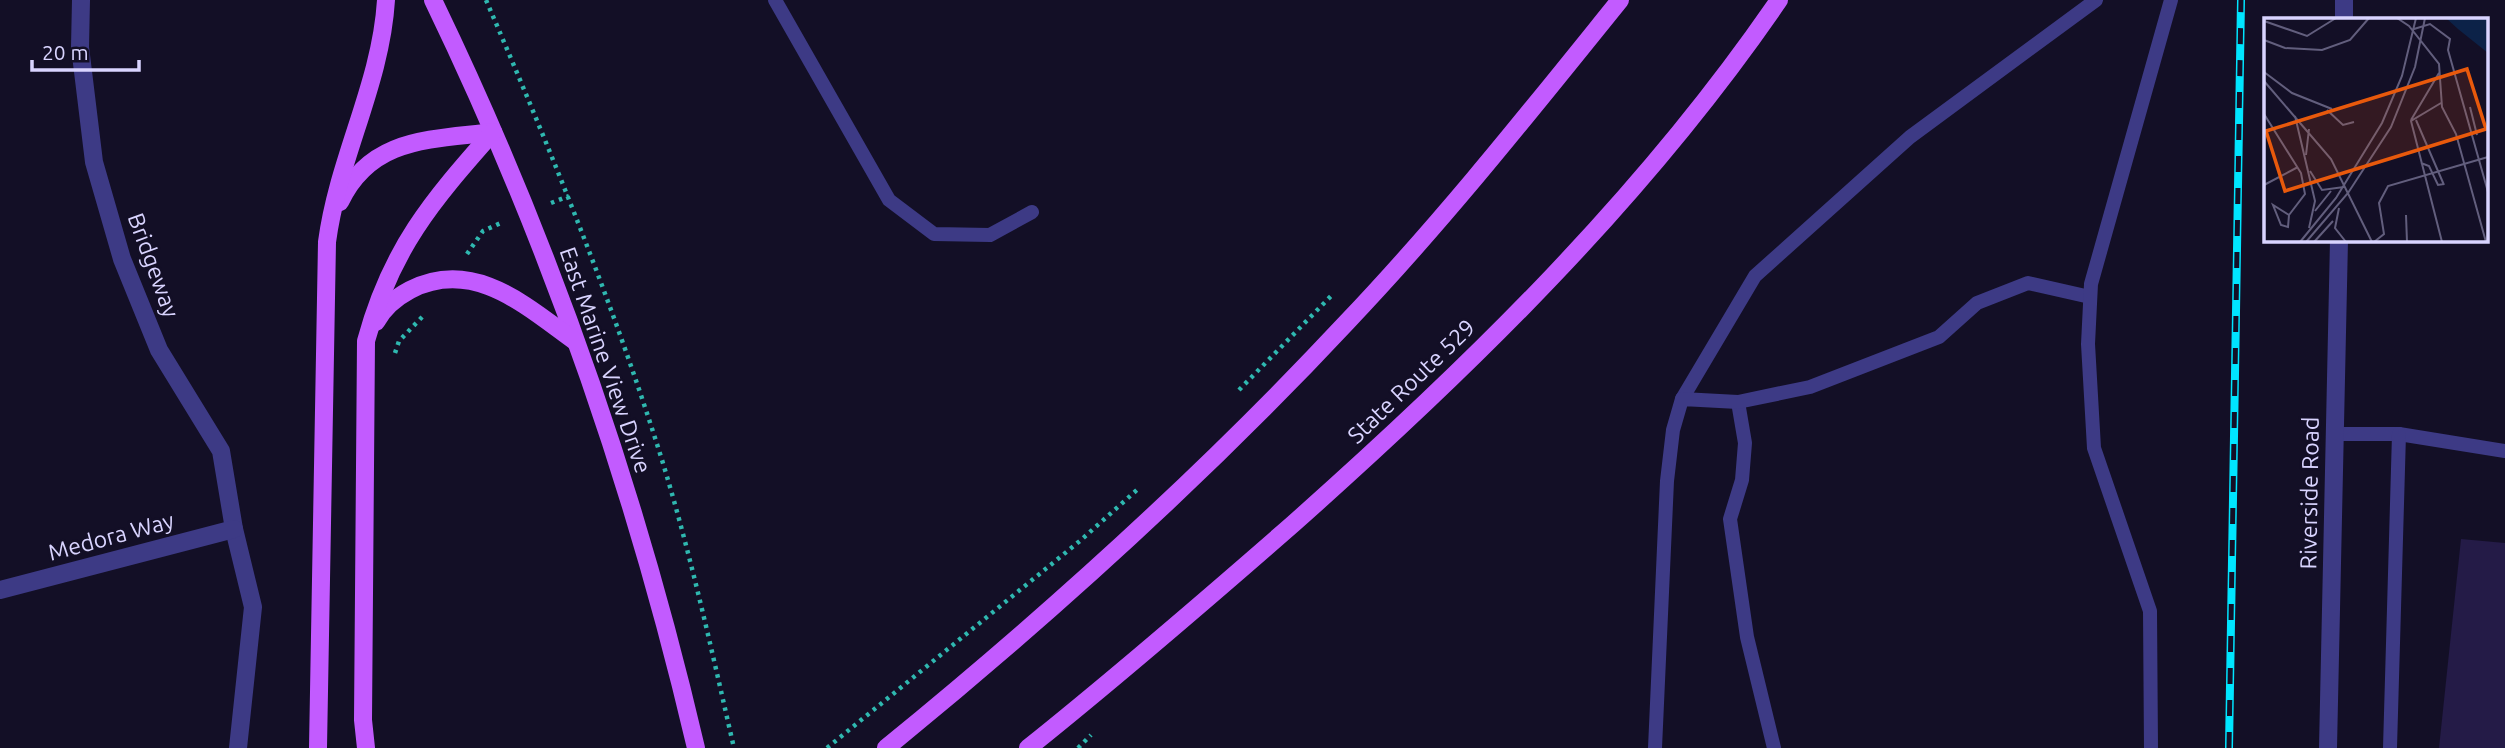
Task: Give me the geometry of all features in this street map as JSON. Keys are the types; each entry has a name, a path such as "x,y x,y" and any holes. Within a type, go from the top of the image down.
{"main road":[{"path":"318,748 327,242 342,169 372,84 381,47 386,0"},
{"name":"East Marine View Drive","path":"433,0 493,132 576,342 643,544 674,653 696,748"},
{"path":"886,748 998,657 1190,481 1348,322 1497,151 1620,0"},
{"name":"State Route 529","path":"1028,748 1213,595 1436,395 1561,267 1668,147 1779,0"},
{"path":"327,242 348,186 374,158 391,149 424,141 493,132"},
{"path":"366,748 363,720 366,341 381,291 405,241 442,189 493,132"},
{"path":"366,341 382,309 400,295 432,281 453,278 479,281 503,290 576,342"}],"street":[{"name":"Bridgeway","path":"82,0 80,47 98,174 122,259 159,350 221,451 233,529 253,607 238,748"},
{"path":"2344,0 2344,18"},
{"name":"Riverside Road","path":"2328,748 2339,242"},
{"name":"Medora Way","path":"0,590 233,529"}],"lane":[{"path":"775,0 888,200 934,234 990,235 1032,212"},
{"path":"1656,748 1667,481 1673,430 1682,399 1755,276 1910,137 2096,0"},
{"path":"2151,748 2150,611 2094,448 2088,344 2091,284 2171,0"},
{"path":"1682,399 1738,402 1810,387 1940,337 1977,303 2028,283 2090,297"},
{"path":"1738,402 1745,443 1742,480 1730,519 1747,637 1774,748"},
{"path":"2335,433 2399,434 2505,451"},
{"path":"2390,748 2399,434"}],"path":[{"path":"486,0 569,196 602,282 662,461 696,583 734,748"},
{"path":"453,278 483,231 569,196"},
{"path":"1231,398 1332,294"},
{"path":"392,361 398,341 427,313"},
{"path":"827,748 1081,540 1147,480"}],"building":[{"path":"2461,539 2505,543 2505,748 2439,748"}],"railway":[{"path":"2229,748 2241,0"}]}
